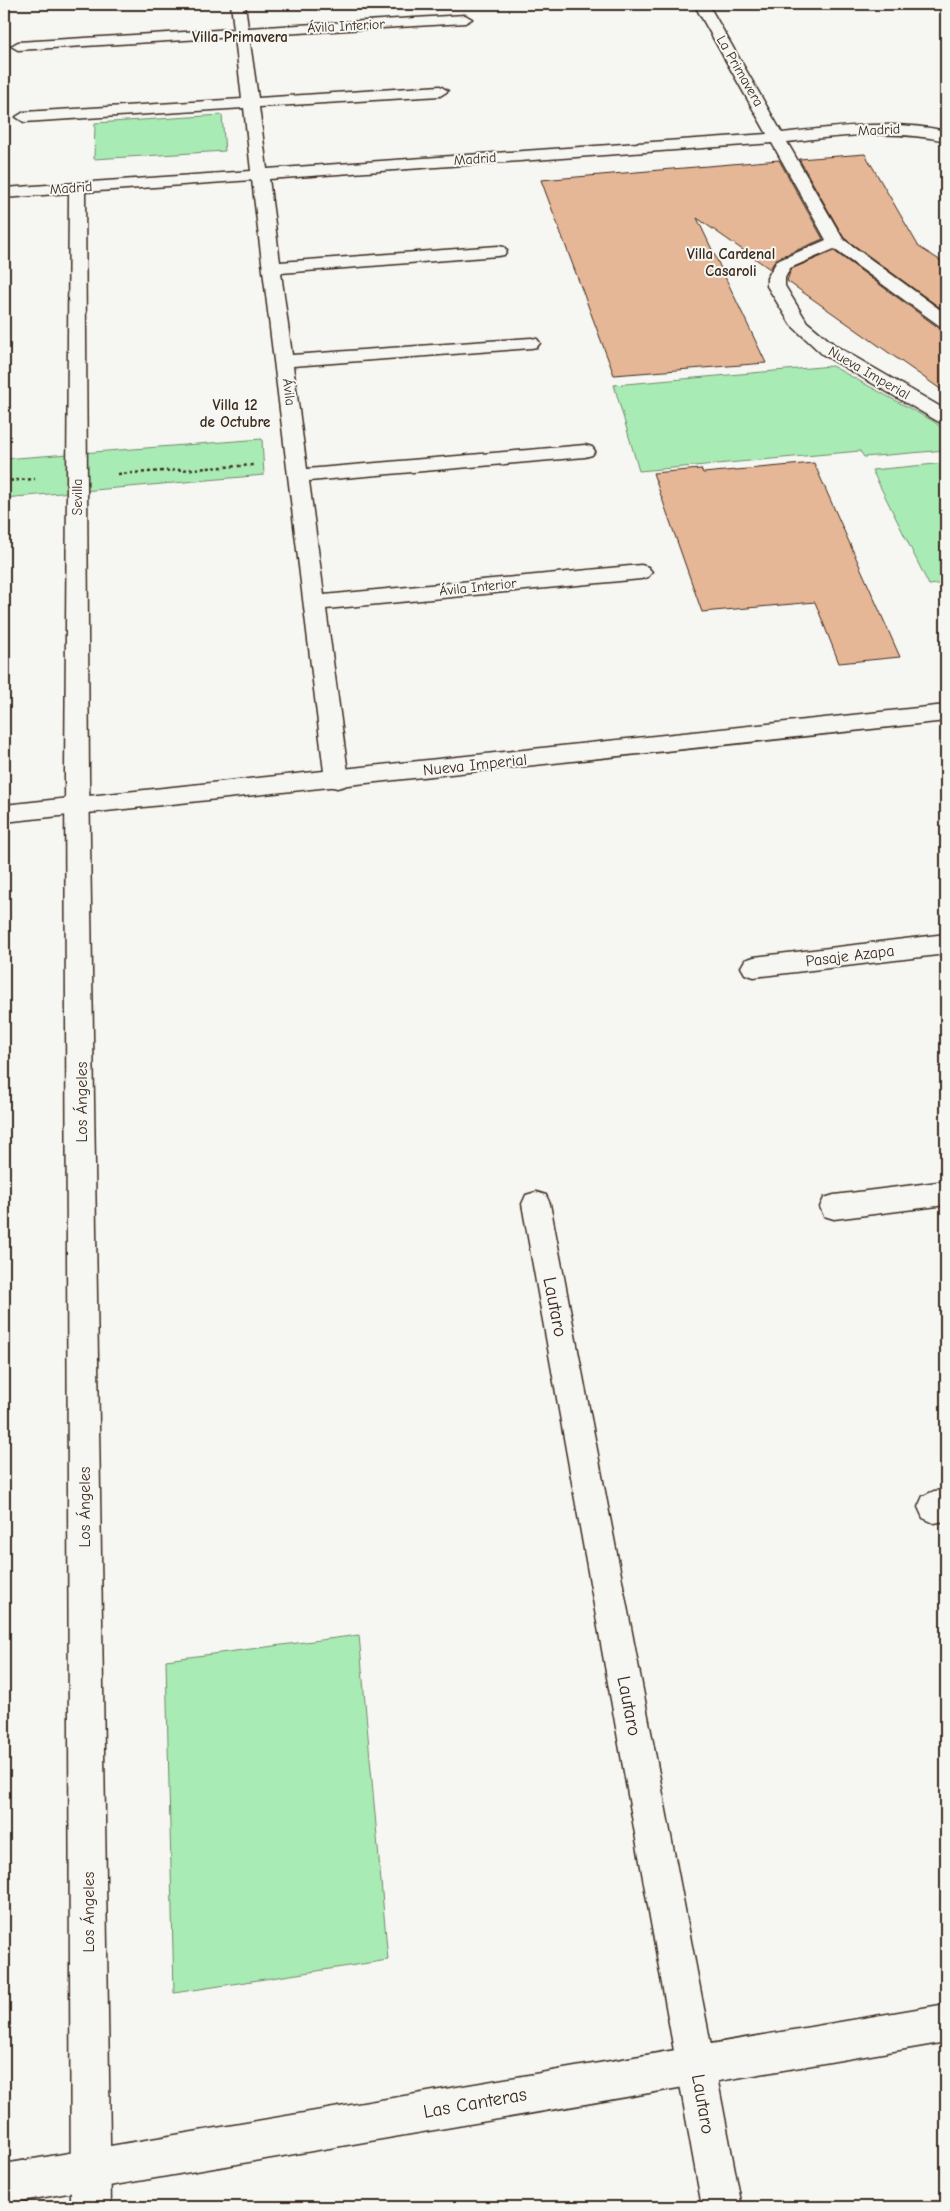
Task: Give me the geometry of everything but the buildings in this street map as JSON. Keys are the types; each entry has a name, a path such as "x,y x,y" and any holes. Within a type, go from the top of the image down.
{"street":[{"name":"Ávila","path":"238,4 337,780"},
{"name":"La Primavera","path":"702,4 779,138"},
{"name":"Ávila Interior","path":"18,46 466,19"},
{"path":"24,117 440,91"},
{"name":"Madrid","path":"4,193 779,138 883,128 916,129 946,136"},
{"path":"779,138 836,242 946,322"},
{"name":"Sevilla","path":"77,187 77,775 79,807"},
{"name":"Nueva Imperial","path":"836,242 783,265 776,278 776,286 780,293 800,325 829,350 946,418"},
{"path":"273,268 498,251"},
{"path":"285,361 531,343"},
{"path":"298,469 585,451"},
{"name":"Ávila Interior","path":"315,603 642,572"},
{"name":"Nueva Imperial","path":"4,814 337,780 946,713"},
{"name":"Los Ángeles","path":"79,807 91,2207"},
{"name":"Pasaje Azapa","path":"754,968 946,944"},
{"path":"834,1207 946,1193"},
{"name":"Lautaro","path":"536,1204 722,2207"},
{"name":"Las Canteras","path":"4,2184 946,2023"}],"path":[{"path":"4,481 298,469"}],"green space":[{"path":"222,115 225,151 94,159 95,123"},
{"path":"832,366 933,421 946,431 946,450 864,457 860,451 639,471 614,385"},
{"path":"262,439 264,475 4,498 4,459"},
{"path":"946,463 946,583 929,585 872,470"},
{"path":"359,1635 388,1960 174,1993 166,1660"}],"district":[{"name":"Villa Primavera","path":"240,37"},
{"name":"Villa Cardenal Casaroli","path":"731,262"},
{"name":"Villa 12 de Octubre","path":"235,414"}]}
